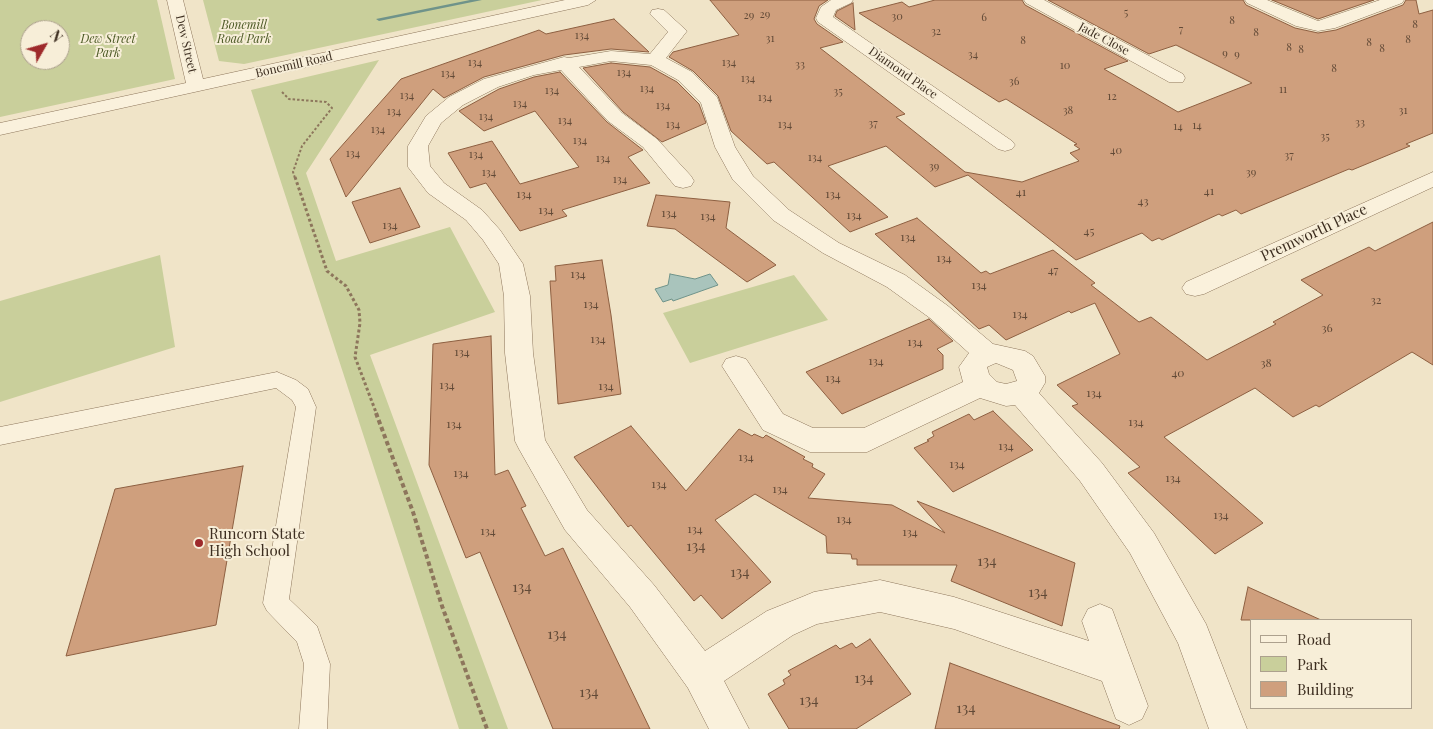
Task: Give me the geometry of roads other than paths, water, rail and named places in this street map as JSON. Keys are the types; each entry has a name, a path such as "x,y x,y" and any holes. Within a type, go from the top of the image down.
{"street":[{"name":"Dew Street","path":"175,0 196,87"},
{"name":"Bonemill Road","path":"0,129 588,0"},
{"name":"Diamond Place","path":"844,0 829,7 824,18 1005,145"},
{"name":"Jade Close","path":"1032,0 1176,78"},
{"path":"1253,0 1302,22 1318,26 1329,24 1396,0"},
{"path":"655,60 678,31 658,14"},
{"path":"730,729 701,675 642,596 576,520 530,441 519,353 517,296 511,264 492,235 474,215 436,188 419,167 418,146 433,120 456,101 491,83 564,62 611,56 655,60 685,76 710,101 725,147 744,180 781,215 831,248 896,281 939,312 988,354"},
{"path":"564,62 614,117 650,144 684,180"},
{"name":"Premworth Place","path":"1195,288 1433,179"},
{"path":"988,354 1006,355 1023,363 1031,376 1031,383 1022,393 1006,395 997,393 982,385 976,379 974,367 976,361 988,354"},
{"path":"736,366 773,422 810,440 867,440 982,385"},
{"path":"1022,393 1091,472 1142,543 1193,636 1228,729"},
{"path":"701,675 780,623 814,608 880,596 954,613 1116,668"},
{"path":"1100,622 1129,706"}],"lane":[{"path":"0,436 277,380 289,385 301,395 306,407 276,603 308,635 317,664 313,729"}],"water":[{"path":"670,274 695,279 710,274 718,285 673,301 672,299 663,302 655,289 668,285"}],"waterway":[{"path":"379,19 479,0"}],"place":[{"name":"Runcorn State High School","path":"199,543"}],"park label":[{"name":"Bonemill Road Park","path":"244,32"},
{"name":"Dew Street Park","path":"108,46"}]}
